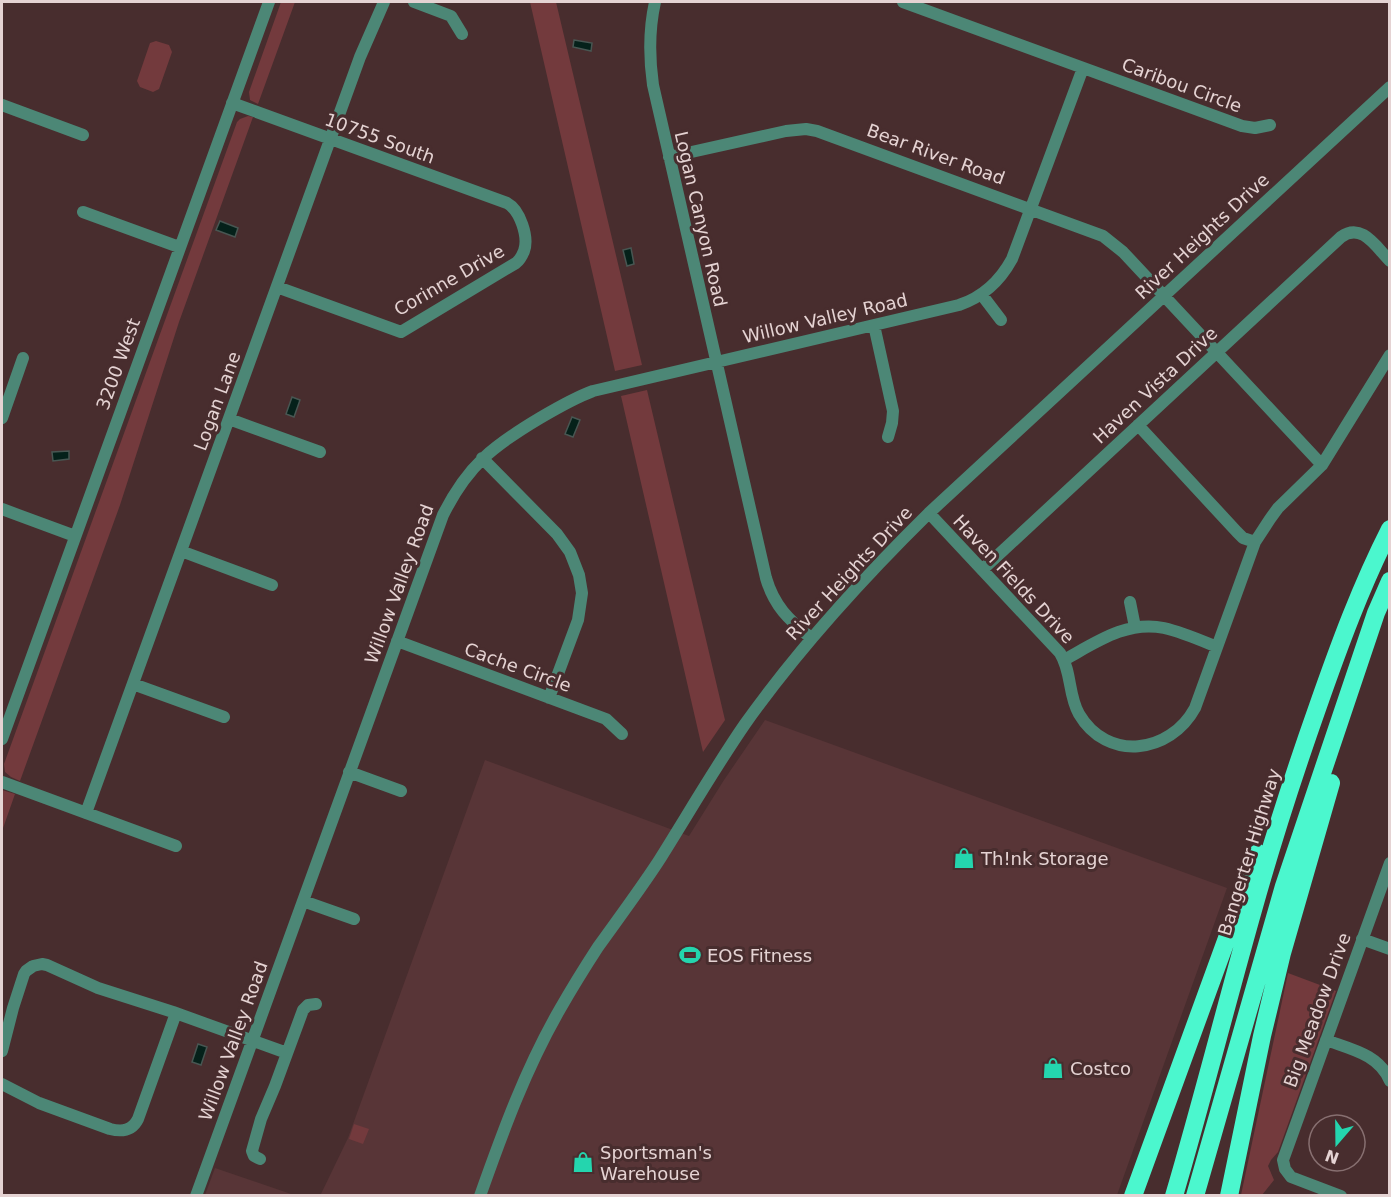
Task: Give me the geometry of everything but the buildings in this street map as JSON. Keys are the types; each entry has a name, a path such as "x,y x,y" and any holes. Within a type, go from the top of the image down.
{"highway":[{"name":"Bangerter Highway","path":"1174,1196 1256,897 1289,790 1360,594 1389,529"},
{"path":"1195,1196 1284,886 1376,613 1389,582"},
{"path":"1229,1196 1262,1036 1282,953 1357,686 1365,645"},
{"path":"1133,1196 1255,862 1326,684"}],"street":[{"name":"3200 West","path":"2,739 269,2"},
{"name":"Logan Lane","path":"86,813 360,57 384,2"},
{"path":"414,2 451,16 462,34"},
{"name":"Logan Canyon Road","path":"655,2 650,39 651,70 656,100 768,586 784,615 811,638"},
{"name":"Caribou Circle","path":"903,2 1242,126 1255,128 1270,125"},
{"name":"Willow Valley Road","path":"196,1196 443,515 461,483 482,458 511,435 582,395 617,384 959,305 982,295 1008,267 1016,250 1083,68"},
{"name":"River Heights Drive","path":"480,1196 524,1081 571,990 643,885 727,750 811,638 868,574 929,513 1389,87"},
{"name":"10755 South","path":"232,103 507,203 515,209"},
{"path":"2,105 83,135"},
{"name":"Bear River Road","path":"669,157 796,129 817,131 1091,231 1108,240 1123,252 1322,465"},
{"name":"Corinne Drive","path":"277,287 401,332 519,260 524,252 525,239 520,218 515,209"},
{"path":"83,212 179,246"},
{"name":"Haven Vista Drive","path":"982,570 1341,237 1354,231 1364,234 1389,261"},
{"path":"982,295 1001,320"},
{"path":"874,325 893,411 888,437"},
{"name":"Haven Fields Drive","path":"929,513 1064,660 1069,674 1071,694 1082,720 1095,733 1112,742 1130,746 1149,745 1165,739 1184,725 1198,702 1255,542 1278,508 1322,465 1389,355"},
{"path":"2,418 23,358"},
{"path":"229,419 320,452"},
{"path":"1138,425 1240,535 1255,542"},
{"path":"482,458 557,534 570,552 579,575 582,593 578,620 549,698"},
{"path":"2,509 75,536"},
{"path":"181,551 272,585"},
{"path":"1130,602 1135,627"},
{"path":"1064,660 1112,635 1135,627 1164,628 1217,646"},
{"name":"Cache Circle","path":"397,641 606,719 622,734"},
{"path":"133,684 224,717"},
{"path":"350,772 401,791"},
{"path":"2,782 176,846"},
{"name":"Big Meadow Drive","path":"1341,1196 1291,1177 1283,1164 1284,1155 1389,863"},
{"path":"303,901 354,919"},
{"path":"1362,939 1389,949"},
{"path":"2,1051 5,1018 26,971 42,964 98,988 287,1053"},
{"path":"260,1159 252,1151 261,1119 303,1010 308,1005 316,1004"},
{"path":"2,1084 39,1103 110,1129 119,1131 129,1129 138,1119 176,1013"},
{"path":"1326,1040 1374,1059 1384,1069 1389,1081"}],"shaded area":[{"path":"281,2 295,2 258,104 250,100 249,92"},
{"path":"530,2 556,2 642,365 615,371"},
{"path":"156,41 169,45 172,52 159,89 153,92 140,87 137,81 150,43"},
{"path":"248,116 253,117 179,322 120,505 20,781 5,772 4,764 237,122"},
{"path":"647,390 725,720 703,752 621,396"},
{"path":"765,720 1227,888 1117,1195 320,1196 348,1138 485,760 689,836"},
{"path":"2,790 15,794 2,831"},
{"path":"1288,973 1336,991 1278,1152 1268,1166 1274,1180 1262,1195 1241,1195"},
{"path":"354,1124 369,1129 363,1144 349,1139"},
{"path":"215,1168 294,1195 205,1195"}],"water":[{"path":"574,40 592,43 591,51 573,47"},
{"path":"220,221 238,228 235,237 216,230"},
{"path":"631,248 634,264 627,266 623,250"},
{"path":"292,397 300,400 294,417 286,414"},
{"path":"572,417 580,420 573,437 565,434"},
{"path":"69,451 69,459 53,461 52,452"},
{"path":"198,1044 207,1047 201,1065 192,1062"}],"place":[{"name":"Th!nk Storage","path":"964,858"},
{"name":"EOS Fitness","path":"690,955"},
{"name":"Costco","path":"1053,1068"},
{"name":"Sportsman's Warehouse","path":"583,1162"}]}
